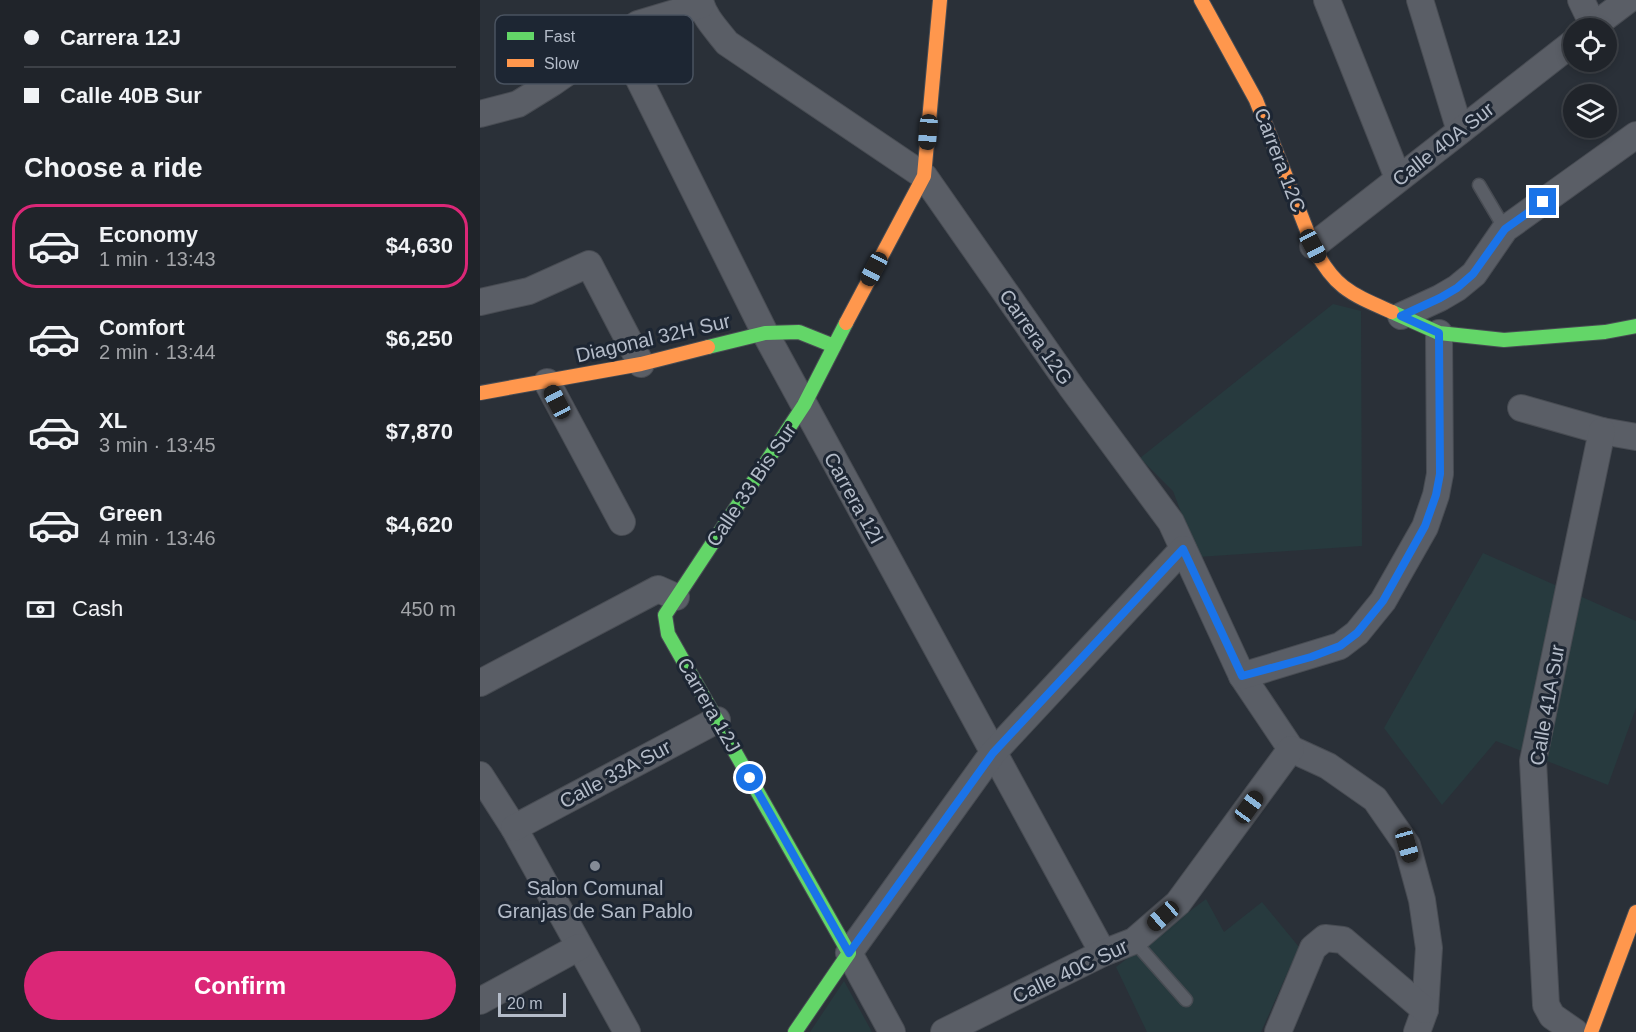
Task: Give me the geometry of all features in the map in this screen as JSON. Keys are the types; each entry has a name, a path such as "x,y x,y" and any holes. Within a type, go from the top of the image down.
{"street":[{"path":"924,176 940,0"},
{"name":"Carrera 12C","path":"1202,0 1256,100 1313,246 1322,264 1335,281 1356,296 1439,333 1504,340 1605,332 1636,326"},
{"path":"1327,0 1398,178"},
{"path":"1420,0 1460,130"},
{"path":"1581,0 1588,18"},
{"path":"1605,18 1628,0"},
{"path":"665,15 701,3"},
{"name":"Carrera 12G","path":"701,3 711,24 727,43 924,176 1072,388 1171,522 1242,676 1291,749"},
{"name":"Calle 40A Sur","path":"1313,246 1563,50"},
{"path":"480,114 518,104 550,84"},
{"name":"Carrera 12I","path":"641,84 765,333 1103,953"},
{"path":"1401,316 1440,298 1466,281 1505,229 1636,135"},
{"name":"Calle 33 Bis Sur","path":"676,597 804,405 924,176"},
{"path":"480,302 529,291 589,264 641,364"},
{"name":"Diagonal 32H Sur","path":"480,393 641,364 765,333 800,332 834,346"},
{"path":"1242,676 1340,646 1357,633 1383,601 1425,526 1436,495 1440,474 1439,333"},
{"path":"547,382 622,522"},
{"path":"1521,408 1602,431 1636,437"},
{"name":"Calle 41A Sur","path":"1575,1032 1552,1016 1546,1005 1533,761 1602,431"},
{"path":"795,1032 993,753 1183,549"},
{"path":"480,683 658,589 676,597"},
{"name":"Carrera 12J","path":"676,597 665,615 668,634 892,1032"},
{"name":"Calle 33A Sur","path":"513,828 717,720"},
{"path":"1291,749 1328,766 1375,800 1407,845 1422,900 1429,948 1421,1021"},
{"name":"Calle 40C Sur","path":"944,1032 1103,953 1134,941 1178,903 1291,749"},
{"path":"480,775 513,828 627,1032"},
{"path":"1591,1032 1636,912"},
{"path":"1278,1032 1313,948 1325,938 1343,940 1421,1021"},
{"path":"480,1001 579,946"}],"lane":[{"path":"1479,185 1505,229"},
{"path":"1134,941 1186,1000"}],"green space":[{"path":"1333,304 1361,311 1362,546 1198,557 1173,491 1140,458"},
{"path":"1483,553 1636,621 1636,708 1608,785 1496,741 1442,805 1384,728"},
{"path":"1206,899 1224,932 1262,902 1299,947 1261,1032 1147,1032 1116,967"},
{"path":"844,981 872,1032 810,1032"}],"traffic: fast":[{"path":"1392,312 1439,333 1504,340 1605,332 1636,326"},
{"path":"795,1032 849,953 668,634 665,615 804,405 846,323"},
{"path":"708,347 765,333 799,332 834,346"}],"traffic: slow":[{"path":"846,323 924,176 940,0"},
{"path":"1201,0 1256,100 1313,246 1328,272 1345,288 1392,312"},
{"path":"480,393 641,364 708,347"},
{"path":"1591,1032 1636,912"}],"place":[{"name":"Salon Comunal Granjas de San Pablo","path":"595,866"}],"route":[{"path":"750,778 849,953 993,753 1183,549 1242,676 1311,657 1340,646 1357,633 1383,601 1425,526 1436,495 1440,474 1439,333 1401,316 1457,288 1473,274 1505,229 1543,202"}]}
